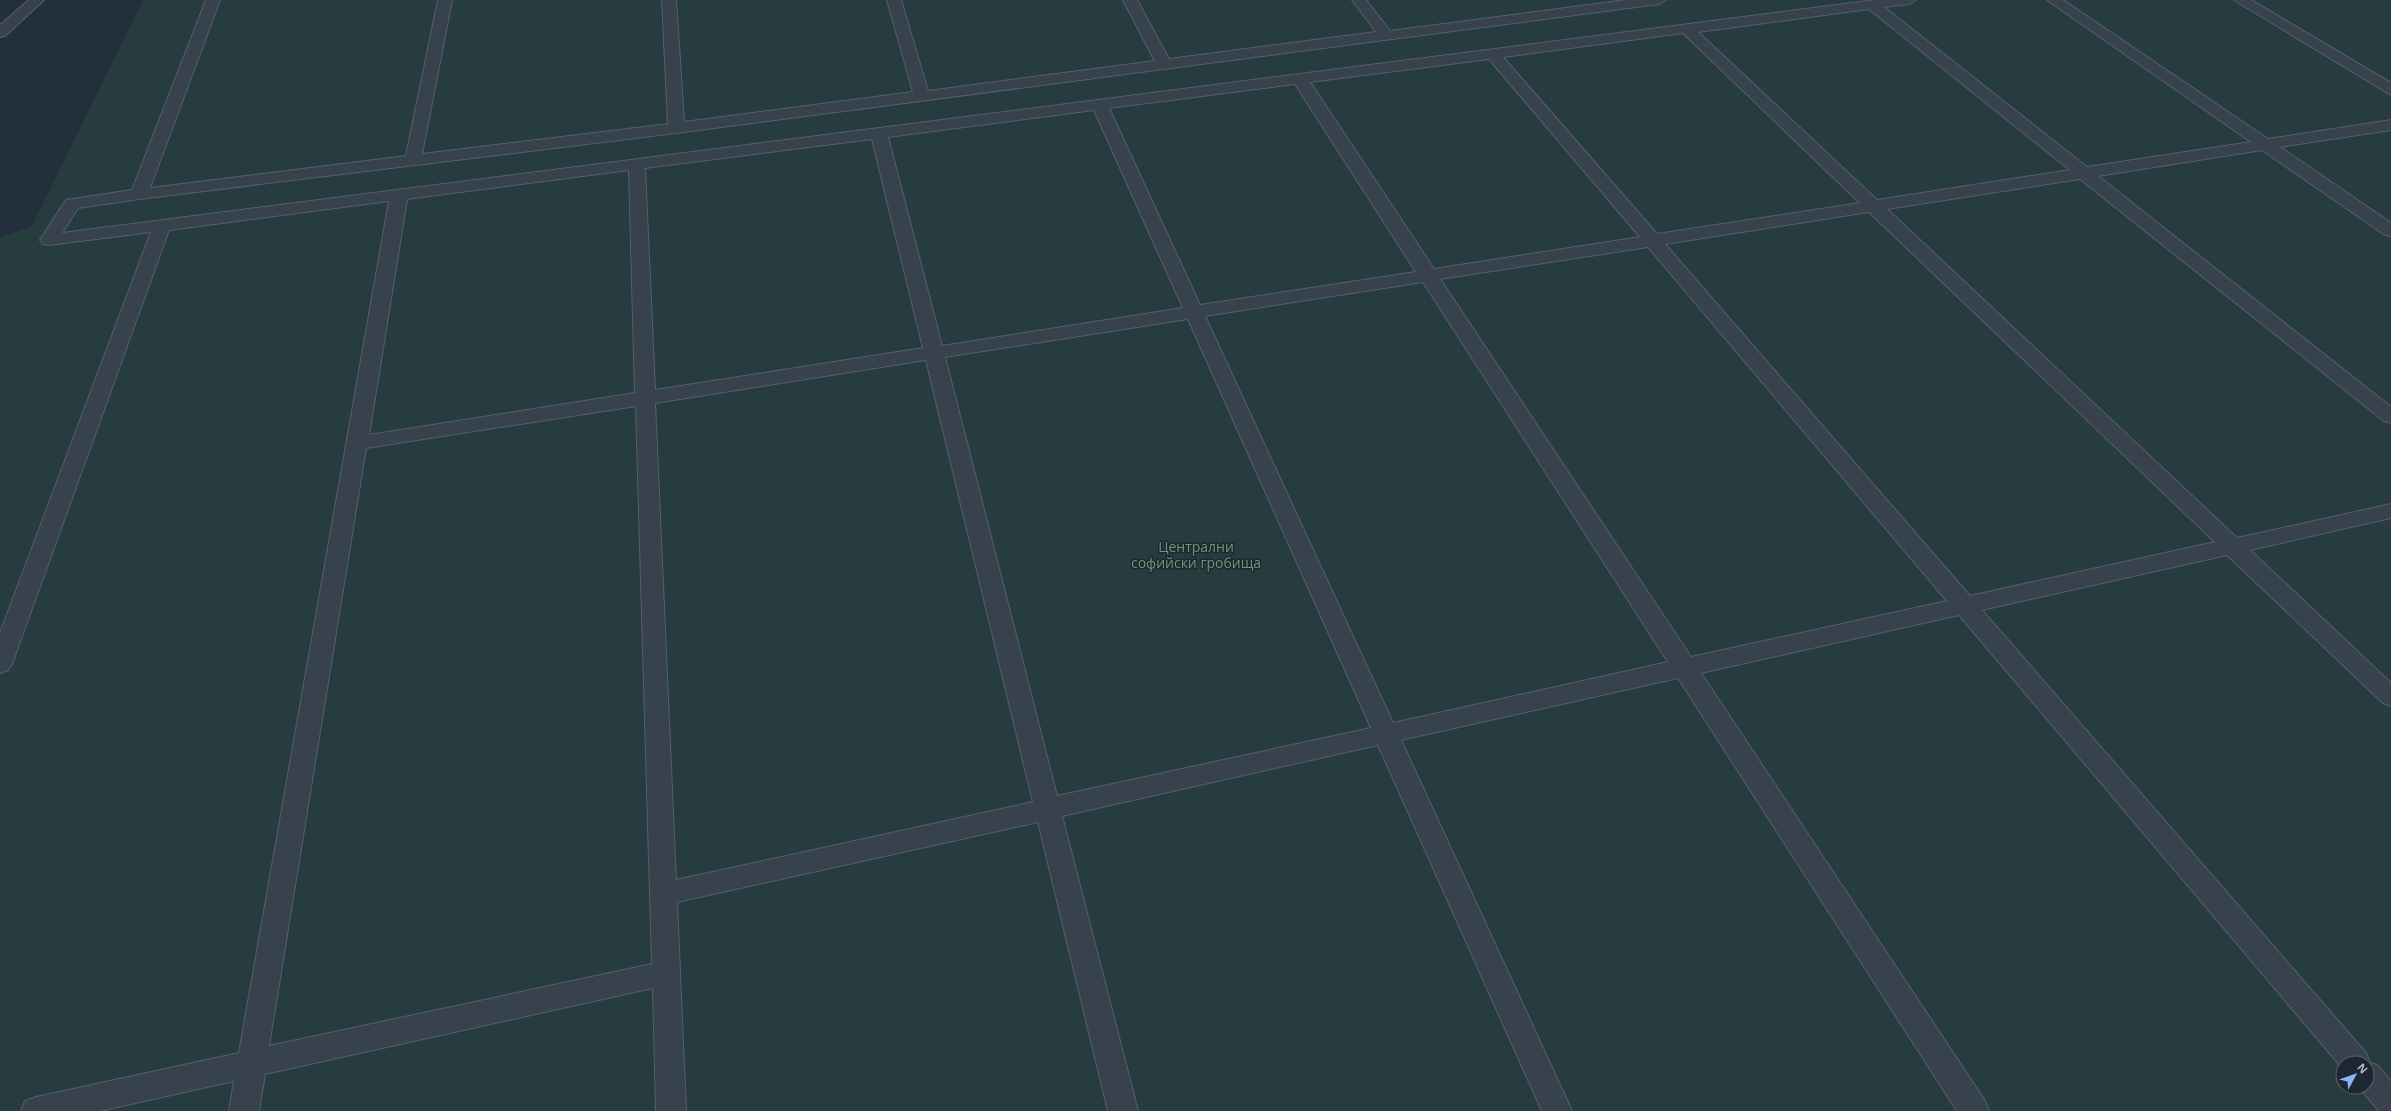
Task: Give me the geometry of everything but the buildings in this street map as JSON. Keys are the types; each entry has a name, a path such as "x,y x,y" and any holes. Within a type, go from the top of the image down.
{"lane":[{"path":"0,33 37,0"},
{"path":"139,194 213,0"},
{"path":"413,160 445,0"},
{"path":"669,0 676,128"},
{"path":"894,0 922,96"},
{"path":"1130,0 1164,64"},
{"path":"1359,0 1386,35"},
{"path":"1659,0 1595,4 1386,35 922,96 676,128 139,194 72,204 49,240 1909,0"},
{"path":"2054,0 2391,231"},
{"path":"2241,0 2391,90"},
{"path":"1872,5 2391,417"},
{"path":"1688,28 2391,697"},
{"path":"1493,54 2349,1055"},
{"path":"1300,79 1974,1111"},
{"path":"1100,105 1558,1111"},
{"path":"357,443 2391,125"},
{"path":"879,133 1123,1111"},
{"path":"637,164 671,1111"},
{"path":"244,1111 399,195"},
{"path":"0,664 162,226"},
{"path":"664,894 2391,511"},
{"path":"36,1111 666,973"},
{"path":"2375,1084 2391,1103"}],"green space":[{"name":"Централни софийски гробища","path":"143,0 2391,0 2391,1111 0,1111 0,237 32,226"}]}
